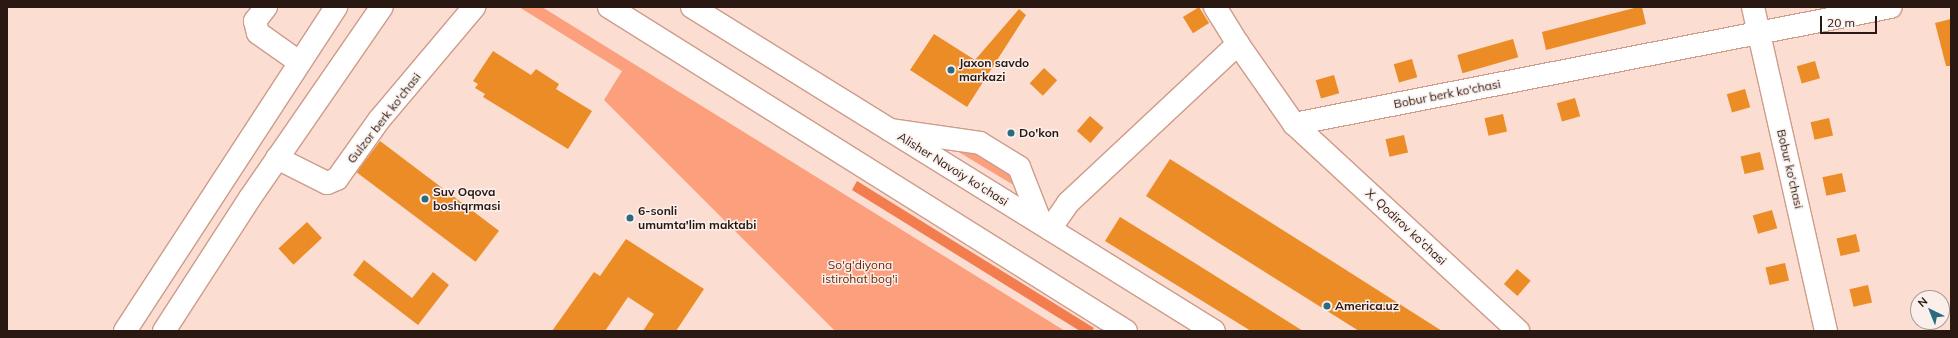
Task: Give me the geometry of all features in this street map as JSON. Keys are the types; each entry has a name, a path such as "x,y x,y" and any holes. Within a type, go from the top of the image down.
{"main road":[{"path":"266,7 255,21 258,33 299,62"},
{"path":"125,331 336,7"},
{"path":"164,331 277,158 382,7"},
{"name":"Gulzor berk ko'chasi","path":"277,158 327,182 337,179 379,120 474,7"},
{"path":"609,7 1126,331"},
{"name":"Alisher Navoiy ko'chasi","path":"692,7 1214,331"},
{"path":"1215,7 1238,44 1294,124"},
{"name":"Bobur ko'chasi","path":"1753,7 1826,331"},
{"name":"Bobur berk ko'chasi","path":"1294,124 1759,31 1891,7"},
{"path":"890,130 980,143 1019,167 1046,226 1092,179 1238,44"},
{"name":"X. Qodirov ko'chasi","path":"1294,124 1518,331"}],"green space":[{"name":"So'g'diyona istirohat bog'i","path":"519,7 542,7 1065,331 835,331 604,100 622,71"},
{"path":"957,151 976,151 1010,172 1020,189"}],"shaded area":[{"path":"857,181 1094,328 1092,331 1080,331 852,190"}],"building":[{"path":"1199,7 1209,23 1193,33 1183,17"},
{"path":"1642,7 1646,24 1546,50 1542,32"},
{"name":"Jaxon savdo markazi","path":"1019,9 1026,15 967,107 910,70 934,34 975,60"},
{"path":"1951,19 1951,66 1946,66 1935,23"},
{"path":"1513,39 1518,57 1462,73 1457,55"},
{"path":"493,51 531,75 536,69 559,84 556,89 592,111 568,149 483,97 485,94 475,88 478,84 473,81"},
{"path":"1412,59 1417,77 1399,83 1394,64"},
{"path":"1815,61 1820,78 1802,84 1797,66"},
{"path":"1044,68 1057,80 1043,96 1030,83"},
{"path":"1334,75 1339,93 1321,99 1316,80"},
{"path":"1745,89 1750,107 1732,113 1727,94"},
{"path":"1575,98 1580,116 1562,122 1557,103"},
{"path":"1503,114 1507,132 1489,136 1484,118"},
{"path":"1090,116 1104,128 1090,143 1077,131"},
{"path":"1829,118 1833,136 1815,140 1810,122"},
{"path":"1404,135 1408,153 1390,157 1385,139"},
{"name":"Suv Oqova boshqrmasi","path":"380,141 499,231 476,262 357,172"},
{"path":"1760,152 1764,170 1745,174 1741,156"},
{"path":"1170,159 1442,331 1359,331 1214,240 1146,196"},
{"path":"1842,173 1846,192 1826,196 1822,177"},
{"path":"1772,210 1777,228 1758,234 1753,216"},
{"path":"1120,217 1303,331 1251,331 1105,241"},
{"path":"307,222 322,238 293,265 278,249"},
{"path":"1856,234 1860,252 1841,256 1837,238"},
{"path":"626,239 704,289 676,331 643,331 654,314 628,297 605,331 552,331 594,272 600,276"},
{"path":"364,260 412,298 433,272 449,285 418,325 353,275"},
{"path":"1785,263 1789,281 1770,285 1766,267"},
{"path":"1517,269 1531,281 1517,296 1504,284"},
{"path":"1868,285 1872,303 1854,307 1849,289"}],"place":[{"name":"Jaxon savdo markazi","path":"951,70"},
{"name":"Do'kon","path":"1011,133"},
{"name":"Suv Oqova boshqrmasi","path":"425,199"},
{"name":"6-sonli umumta'lim maktabi","path":"630,218"},
{"name":"America.uz","path":"1327,306"}]}
